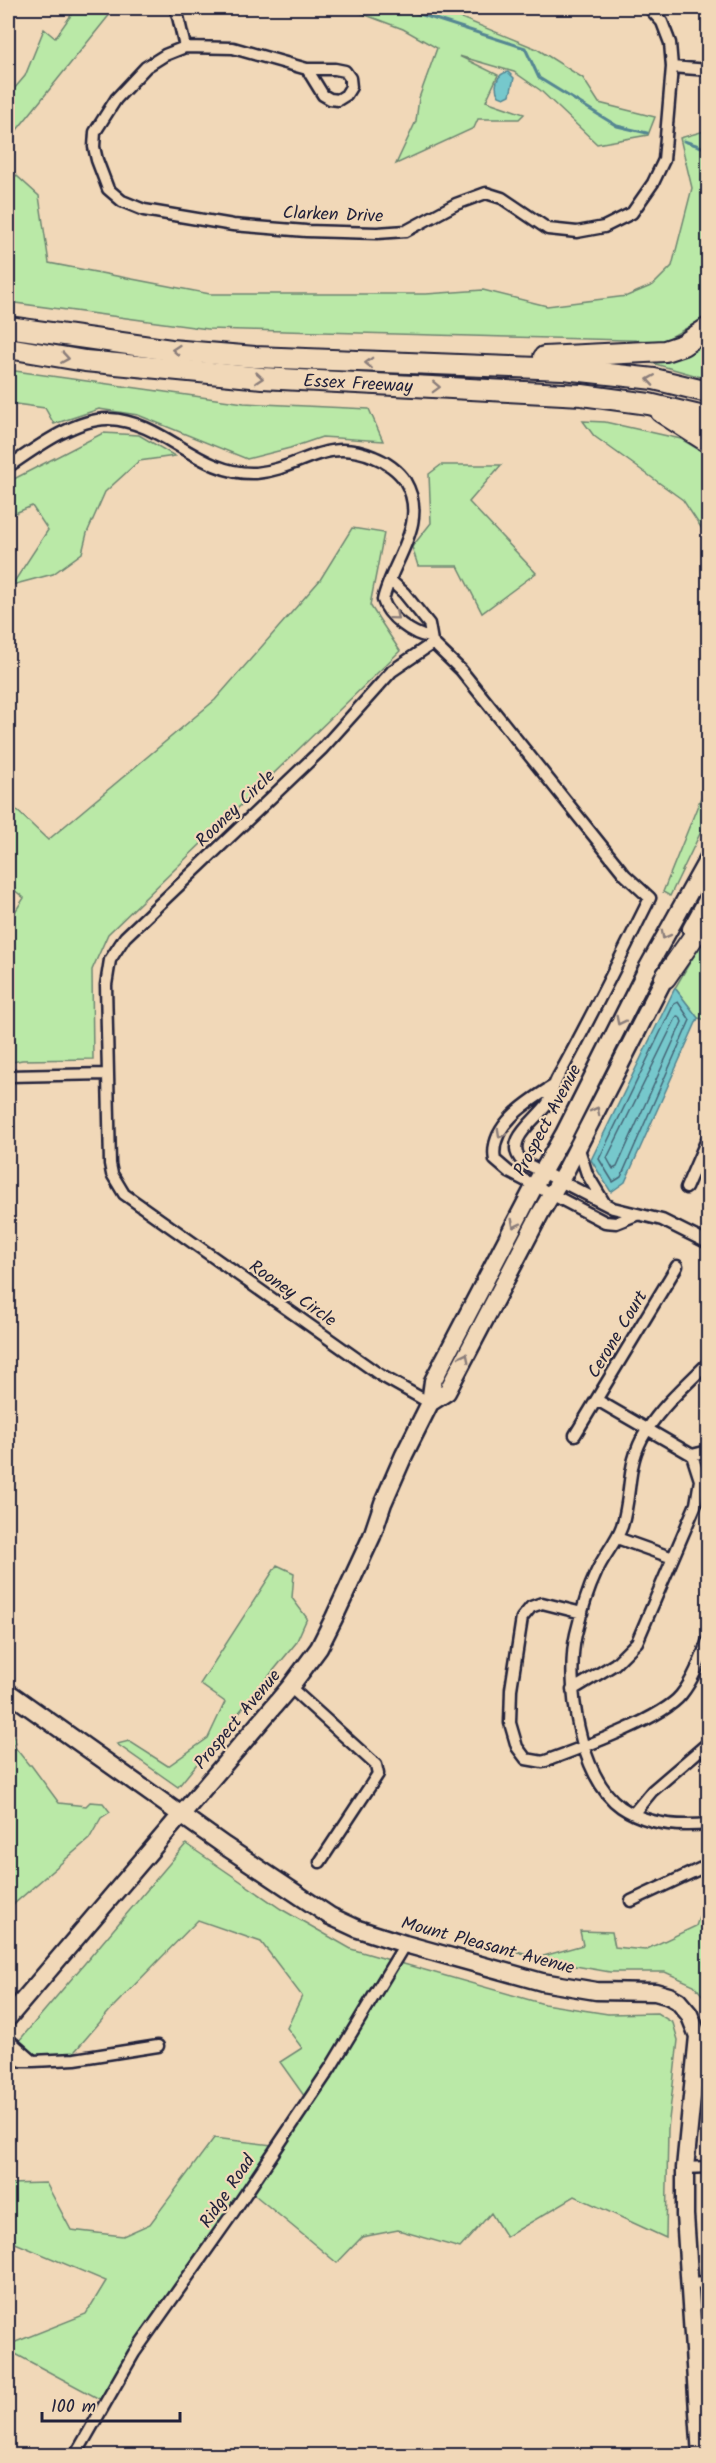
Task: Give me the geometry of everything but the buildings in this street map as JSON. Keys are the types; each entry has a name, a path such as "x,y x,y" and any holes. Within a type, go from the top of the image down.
{"highway":[{"name":"Essex Freeway","path":"8,327 171,350 300,360 563,369 654,380 708,393"},
{"path":"441,365 608,353 647,353 683,345 708,328"},
{"name":"Essex Freeway","path":"8,348 85,361 262,378 582,395 649,404 708,418"},
{"path":"649,404 708,442"},
{"path":"665,978 708,916"}],"main road":[{"name":"Prospect Avenue","path":"8,2019 290,1687 319,1648 377,1525 383,1503 430,1402 433,1381 647,969 708,859"},
{"name":"Prospect Avenue","path":"430,1402 447,1392 708,898"},
{"name":"Mount Pleasant Avenue","path":"8,1692 254,1866 330,1916 358,1929 405,1944 542,1982 596,1991 655,1992 678,2001 689,2013 698,2036 686,2168 685,2215 689,2283 703,2398 701,2456"}],"street":[{"path":"176,8 185,47"},
{"name":"Clarken Drive","path":"307,69 233,48 185,47 165,55 146,67 116,99 95,132 94,147 108,189 122,201 144,210 233,225 306,231 377,233 406,231 456,204 486,193 502,198 548,229 577,232 604,227 632,213 653,183 664,160 672,67 670,44 662,22 649,8"},
{"path":"672,67 708,70"},
{"path":"8,467 37,447 79,425 108,419 141,426 156,432 209,464 254,473 271,470 321,452 343,449 363,452 381,459 404,479 414,499 413,525 391,581 385,590 383,600 385,608 417,635 431,640 461,670 625,875 650,898 589,1021 553,1086 549,1101 520,1134 515,1148 518,1158 539,1179"},
{"path":"391,581 429,624 431,640"},
{"name":"Rooney Circle","path":"430,1402 380,1375 124,1194 112,1174 110,1164 107,972 110,960 120,943 322,749 392,671 431,640"},
{"path":"8,1076 107,1074"},
{"path":"553,1086 515,1111 501,1132 494,1150 495,1160 501,1167 539,1179 555,1188 605,1222 616,1223 636,1215"},
{"path":"686,1188 708,1137"},
{"path":"578,1146 587,1174 605,1204"},
{"path":"555,1188 636,1215 662,1220 708,1243"},
{"name":"Cerone Court","path":"677,1266 597,1400 692,1455"},
{"path":"708,1363 675,1396 647,1430 631,1465 623,1523 617,1538 596,1572 582,1613 572,1665 572,1690 576,1717 602,1788 621,1807 633,1814 679,1826 708,1824"},
{"path":"574,1435 597,1400"},
{"path":"572,1690 615,1664 637,1642 699,1491 698,1469 692,1455 708,1451"},
{"path":"617,1538 673,1558"},
{"path":"582,1613 542,1603 531,1607 522,1618 511,1689 510,1723 517,1747 526,1759 543,1762 662,1712 680,1697 693,1677 708,1640"},
{"path":"290,1687 376,1765 378,1774 320,1863"},
{"path":"633,1814 652,1791 708,1743"},
{"path":"631,1901 708,1864"},
{"name":"Ridge Road","path":"75,2456 134,2354 331,2067 405,1944"},
{"path":"8,2040 33,2061"},
{"path":"8,2052 22,2061 75,2060 158,2046"},
{"path":"686,2168 708,2167"},
{"path":"689,2283 708,2282"}],"green space":[{"path":"76,8 115,8 8,141 8,96 25,76 44,29 55,38"},
{"path":"347,8 437,8 537,49 583,78 599,103 655,117 648,135 597,144 540,90 514,72 459,56 498,75 486,101 524,114 519,119 478,119 474,128 396,164 416,121 419,98 437,48 403,29"},
{"path":"708,130 708,313 706,317 664,341 208,329 8,302 8,168 39,196 49,263 210,294 426,294 483,290 547,306 627,296 653,285 672,266 692,188 680,138"},
{"path":"708,336 708,379 634,358"},
{"path":"8,370 244,403 369,409 383,441 322,437 247,459 138,415 99,409 54,424 45,408 8,403"},
{"path":"583,421 605,422 681,439 708,455 708,538 683,500 594,436"},
{"path":"103,433 139,435 175,456 139,461 105,492 87,533 82,553 53,574 12,585 48,530 32,506 8,516 8,482"},
{"path":"441,465 501,465 469,502 536,573 482,613 458,566 418,566 412,547 431,523 429,474"},
{"path":"352,528 384,533 370,605 400,651 108,934 92,970 93,1059 22,1060 8,1063 9,921 24,898 8,885 8,802 48,840 215,700 320,580"},
{"path":"708,780 708,817 670,896 663,892"},
{"path":"708,931 708,1020 698,1018 675,988"},
{"path":"277,1565 294,1573 292,1598 307,1618 296,1643 178,1787 117,1744 129,1741 168,1766 208,1738 225,1702 200,1684"},
{"path":"8,1724 16,1743 13,1745 59,1803 86,1806 90,1802 103,1803 110,1812 101,1818 89,1839 8,1909"},
{"path":"186,1844 281,1909 351,1949 544,2004 608,2014 657,2013 673,2023 678,2040 668,2129 666,2238 575,2196 506,2237 491,2213 460,2248 398,2230 362,2237 337,2263 250,2191 105,2402 8,2350 8,2345 86,2314 106,2281 8,2240 8,2184 46,2183 71,2230 123,2236 150,2224 214,2138 281,2146 312,2107 280,2062 302,2048 287,2028 302,1996 261,1942 198,1920 113,2007 69,2058 33,2062 12,2049"},
{"path":"708,1892 708,2002 694,1985 665,1972 610,1972 552,1962 462,1937 540,1957 583,1945 580,1931 612,1932 615,1947 645,1950 696,1926"}],"water":[{"path":"508,72 514,78 510,95 504,98 499,96 496,85 501,75"},
{"path":"675,988 698,1018 625,1182 611,1192 591,1160"}],"waterway":[{"path":"401,8 525,48 539,78 617,126 647,133"},
{"path":"684,141 708,149"}]}
